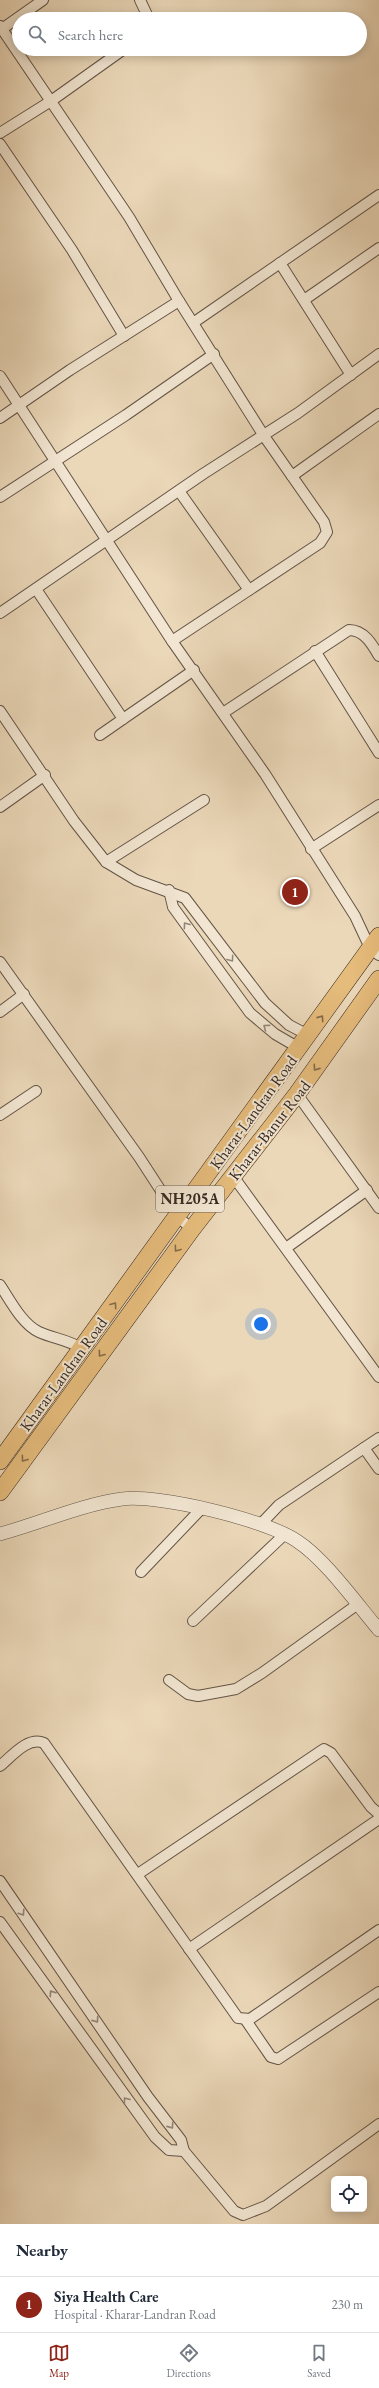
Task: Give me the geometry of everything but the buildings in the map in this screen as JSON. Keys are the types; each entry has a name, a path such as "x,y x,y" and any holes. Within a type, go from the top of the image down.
{"highway":[{"name":"Kharar-Landran Road","path":"0,1461 178,1217 303,1042 376,946"},
{"name":"Kharar-Banur Road","path":"0,1492 192,1229 297,1094 379,979"}],"street":[{"path":"24,12 43,0"},
{"path":"140,0 146,12"},
{"path":"12,20 1,27 12,43"},
{"path":"21,56 129,217 179,301 214,354 264,436 324,522 327,532 325,538 172,641"},
{"path":"0,132 51,101 114,56"},
{"path":"0,144 68,244 124,336"},
{"path":"193,323 379,195"},
{"path":"304,300 379,248"},
{"path":"280,263 352,375"},
{"path":"0,418 179,301"},
{"path":"0,497 55,460 121,419 214,354"},
{"path":"0,613 378,358"},
{"path":"0,376 172,641 194,670 265,774 310,849 376,946"},
{"path":"292,476 379,414"},
{"path":"179,491 249,590"},
{"path":"36,589 123,719"},
{"path":"223,713 349,630 356,630 370,642 379,656"},
{"path":"315,651 379,752"},
{"path":"100,735 194,670"},
{"path":"0,711 45,775 74,821 106,862 136,880 169,890 185,898 197,911 265,1003 289,1025 303,1042"},
{"path":"0,807 45,775"},
{"path":"106,862 204,800"},
{"path":"310,849 379,805"},
{"path":"169,890 173,907 243,1005 262,1024 303,1042"},
{"path":"0,963 24,994 178,1217 192,1229"},
{"path":"0,1012 24,994"},
{"path":"0,1115 36,1091"},
{"path":"297,1094 379,1208"},
{"path":"233,1176 379,1377"},
{"path":"286,1248 367,1190"},
{"path":"0,1285 27,1324 39,1332 71,1342 82,1349"},
{"path":"260,1525 279,1505 379,1438"},
{"path":"364,1448 379,1469"},
{"path":"0,1534 70,1510 124,1498 169,1501 202,1508 260,1525 298,1541 312,1553 358,1604 379,1630"},
{"path":"141,1572 202,1508"},
{"path":"194,1621 284,1534"},
{"path":"169,1680 184,1692 198,1696 236,1688 262,1673 358,1604"},
{"path":"0,1766 29,1742 38,1740 44,1743 138,1874 235,2015 245,2019 250,2019 379,1930"},
{"path":"138,1874 324,1749 331,1753 370,1807 379,1814"},
{"path":"189,1949 379,1819"},
{"path":"0,1881 148,2097 181,2140 184,2151 240,2220 266,2206 379,2124"},
{"path":"0,1922 155,2137 169,2150 184,2151"},
{"path":"245,2019 272,2057 278,2060 379,1992"}],"place":[{"name":"Siya Health Care","path":"295,892"}]}
